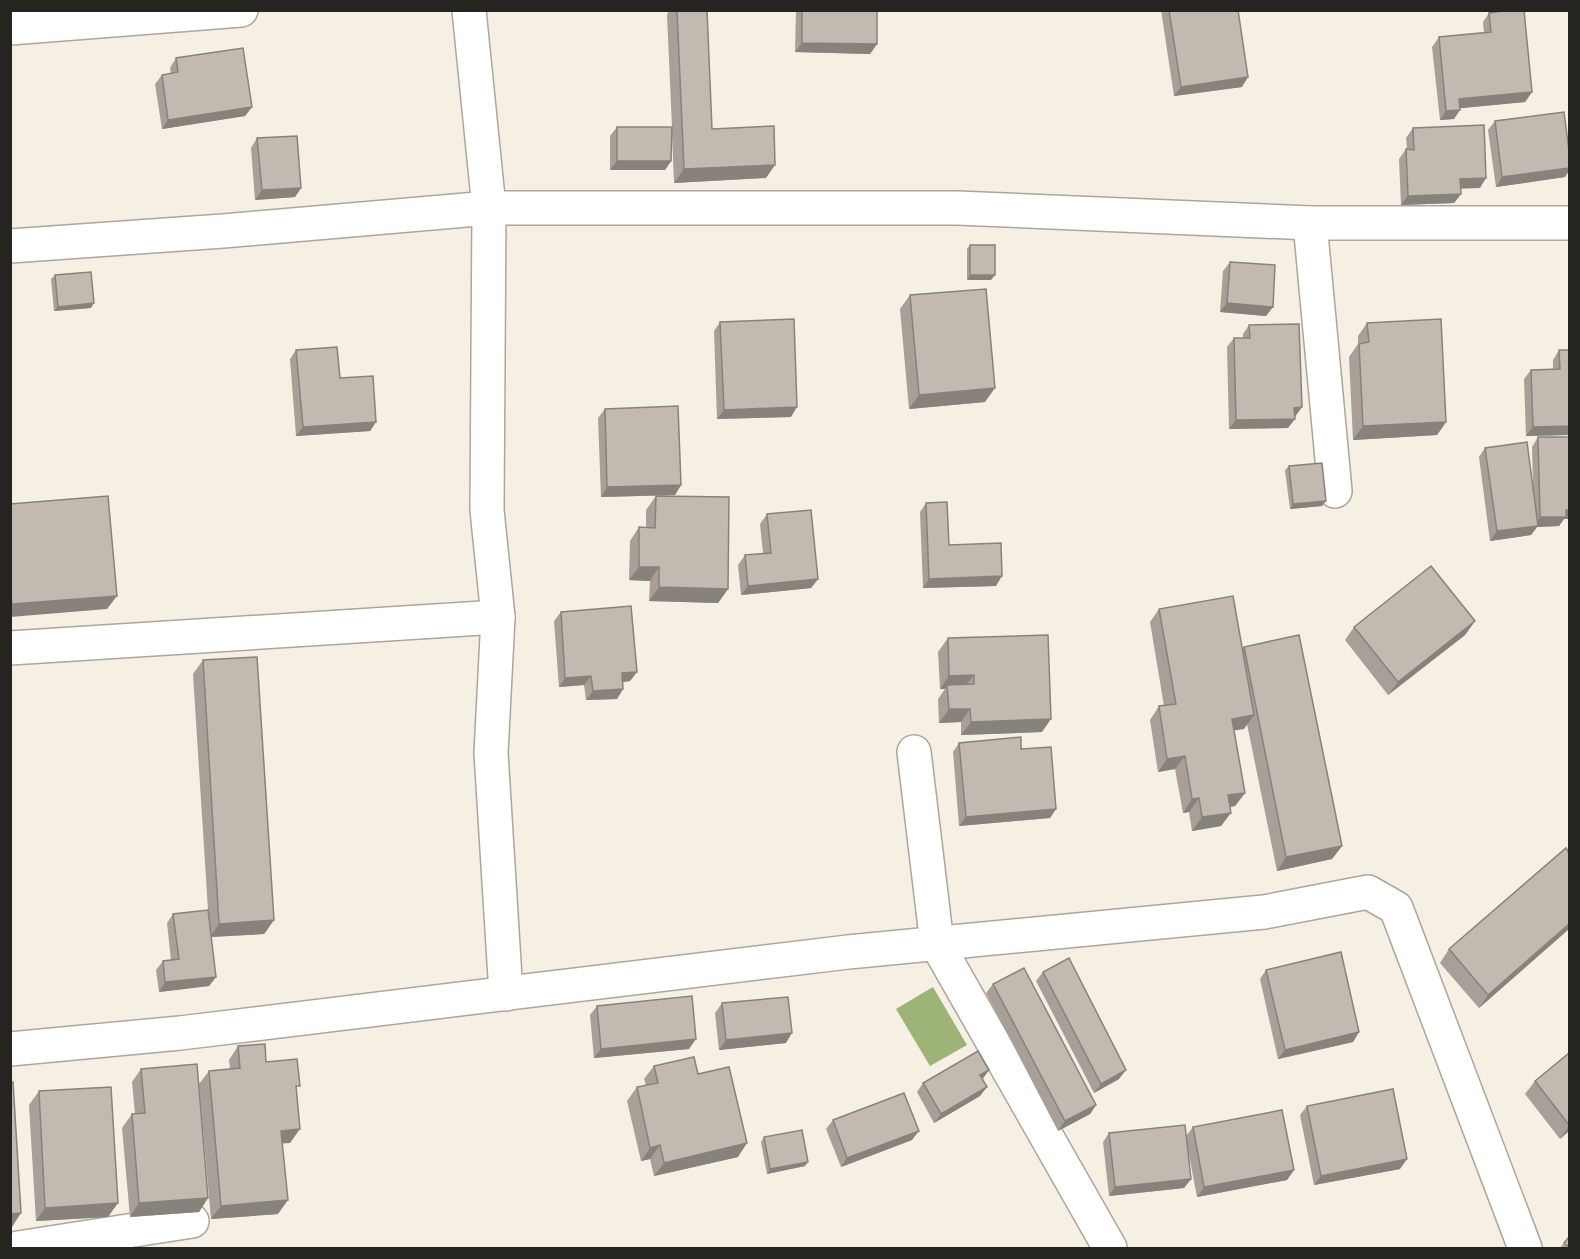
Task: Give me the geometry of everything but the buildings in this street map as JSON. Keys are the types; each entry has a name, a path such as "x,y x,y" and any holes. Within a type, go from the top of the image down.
{"street":[{"path":"10,28 241,10"},
{"path":"469,10 489,208 487,510 498,617 491,753 506,994"},
{"path":"10,246 223,231 489,208 957,208 1310,223 1569,223"},
{"path":"1310,223 1335,491"},
{"path":"10,648 498,617"},
{"path":"914,752 937,944 1110,1248"},
{"path":"10,1049 44,1048 180,1033 849,952 1264,912 1368,892 1396,908 1525,1248"},
{"path":"18,1248 192,1221"}],"shaded area":[{"path":"933,987 967,1045 930,1066 896,1009"}]}
